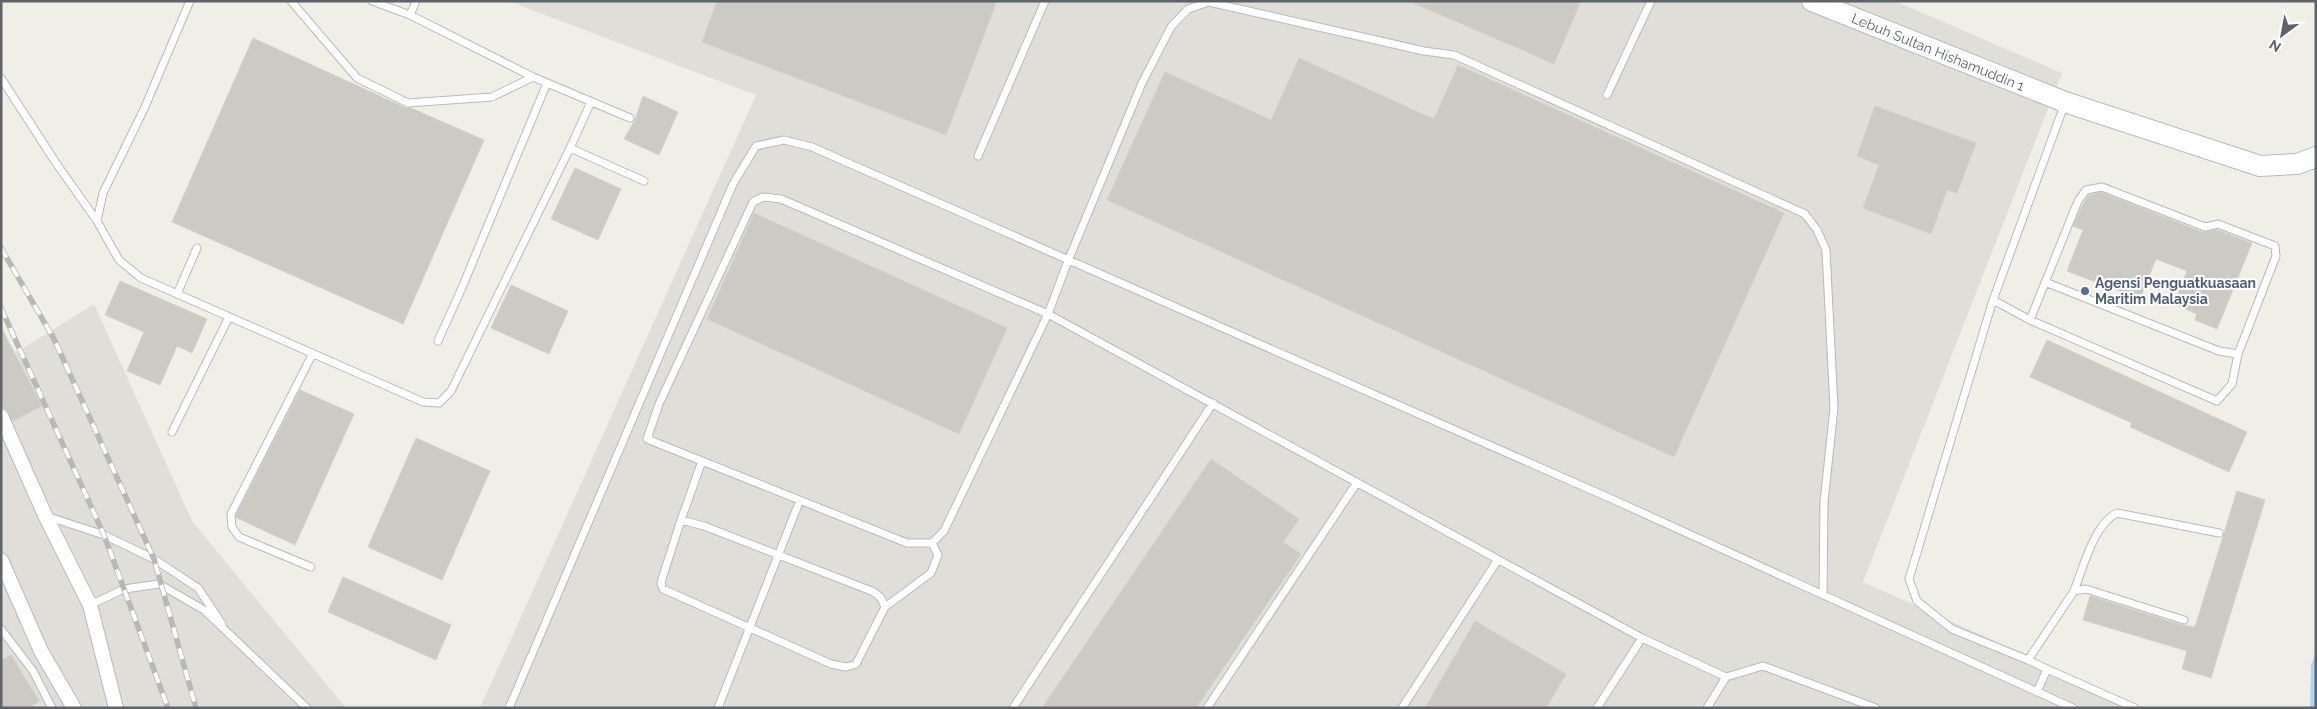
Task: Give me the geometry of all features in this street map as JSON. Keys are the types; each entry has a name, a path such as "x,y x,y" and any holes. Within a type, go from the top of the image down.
{"street":[{"name":"Lebuh Sultan Hishamuddin 1","path":"1812,1 2065,102 2260,166 2297,164 2316,157"},
{"path":"1,416 45,515 90,605 116,708"},
{"path":"3,567 41,651 74,708"}],"lane":[{"path":"97,221 103,193 144,109 190,1"},
{"path":"291,1 357,78 408,103 492,97 532,77"},
{"path":"372,1 410,15 532,77 630,118"},
{"path":"410,15 416,1"},
{"path":"978,156 1045,1"},
{"path":"1607,95 1651,1"},
{"path":"1824,594 1824,502 1834,408 1826,250 1817,230 1805,214 1454,56 1424,51 1209,2 1188,9 1171,26 1142,83 1048,314 944,531 932,543 906,543 647,439 659,404 753,202 763,197 781,199 1048,314 1213,403 1497,561 1642,638 1726,677 1763,666 1876,708"},
{"path":"1,78 56,163 97,221 119,260 141,278 312,355 423,402 439,403 452,391 591,102"},
{"path":"438,341 547,83"},
{"path":"2065,102 1993,300 1908,579 1917,601 1952,629 2028,660 2135,708"},
{"path":"509,708 733,184 756,146 784,140 812,146 1068,261 1614,500 2072,708"},
{"path":"570,148 644,181"},
{"path":"1993,300 2030,320 2217,401 2232,384 2238,354 2276,256 2275,246 2218,224 2205,227 2102,187 2086,190 2078,201 2030,320"},
{"path":"177,294 197,248"},
{"path":"2045,282 2219,351 2238,354"},
{"path":"172,432 228,316"},
{"path":"311,567 239,537 232,527 231,514 312,355"},
{"path":"1013,708 1213,403"},
{"path":"702,461 662,579 663,589 831,664 846,667 856,664 885,607 931,573 938,555 932,543"},
{"path":"1207,708 1356,484"},
{"path":"718,708 800,500"},
{"path":"2028,660 2074,591 2097,534 2108,517 2117,513 2219,533"},
{"path":"45,515 104,535 154,559 198,588 230,636"},
{"path":"681,520 704,526 874,592 881,598 885,607"},
{"path":"1402,708 1497,561"},
{"path":"90,605 124,589 159,584 204,610 307,708"},
{"path":"2074,591 2086,589 2184,620"},
{"path":"1,629 33,671 52,708"},
{"path":"1597,708 1642,638"},
{"path":"2037,692 2047,669"},
{"path":"1707,708 1726,677"}],"shaded area":[{"path":"508,1 1895,1 2062,73 1863,582 2144,708 480,708 756,95"},
{"path":"94,304 192,521 346,708 1,708 1,362"}],"water":[{"path":"2316,653 2316,708 2310,708 2311,665"}],"building":[{"path":"717,1 997,1 946,135 702,42"},
{"path":"1409,1 1581,1 1554,64"},
{"path":"253,38 406,108 411,108 484,140 403,324 172,222"},
{"path":"1299,58 1434,119 1458,65 1784,213 1674,457 1107,200 1165,72 1271,120"},
{"path":"643,96 678,112 659,155 624,139 635,120"},
{"path":"1875,106 1976,143 1957,193 1947,190 1931,234 1863,208 1879,165 1857,156"},
{"path":"575,168 621,189 598,240 551,219"},
{"path":"2101,192 2202,232 2218,230 2252,243 2217,329 2195,320 2197,314 2174,304 2187,271 2156,259 2140,299 2067,271 2083,230 2073,226 2089,195"},
{"path":"754,213 1007,328 959,434 707,319"},
{"path":"120,281 207,319 192,353 177,346 160,385 127,371 144,332 105,315"},
{"path":"511,285 568,311 549,354 491,328"},
{"path":"1,327 42,406 13,421 6,409 1,407"},
{"path":"2047,340 2247,432 2229,472 2130,427 2132,423 2030,377"},
{"path":"300,390 354,414 295,545 237,518 236,515"},
{"path":"416,438 490,471 442,580 368,547"},
{"path":"1211,459 1299,519 1283,542 1301,554 1196,708 1042,708"},
{"path":"2237,491 2265,500 2211,678 2182,669 2187,651 2083,620 2090,596 2182,625 2195,627"},
{"path":"343,577 451,625 436,660 328,612"},
{"path":"1475,621 1566,674 1546,708 1425,708"},
{"path":"11,655 39,701 29,708 1,708 1,660"}],"railway":[{"path":"1,248 54,339 154,559 196,708"},
{"path":"1,308 104,535 168,708"}],"place":[{"name":"Agensi Penguatkuasaan Maritim Malaysia","path":"2085,291"}]}
